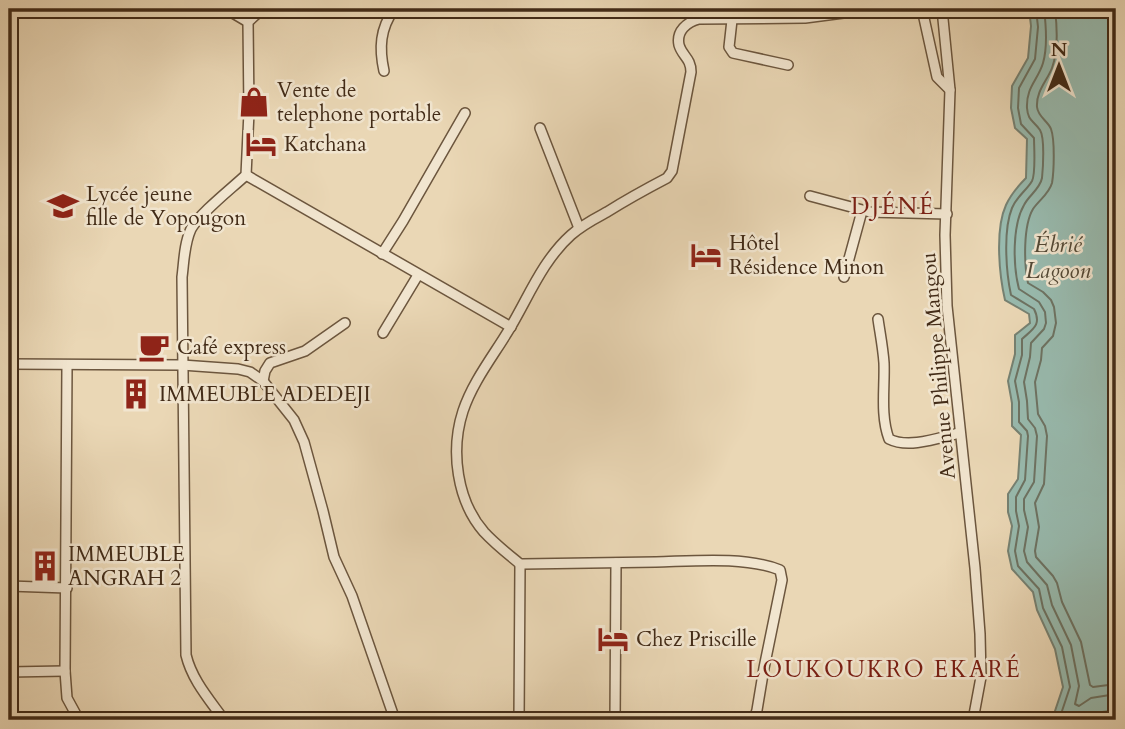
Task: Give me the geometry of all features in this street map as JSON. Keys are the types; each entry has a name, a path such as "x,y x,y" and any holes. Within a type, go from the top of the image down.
{"street":[{"path":"226,9 247,22"},
{"path":"247,22 262,9"},
{"path":"384,71 381,56 382,34 394,9"},
{"path":"754,720 782,580 780,570 725,562 520,564 484,531 468,507 462,492 457,456 463,411 475,385 558,248 579,228 667,178 672,171 691,72 688,58 680,48 680,31 691,21 699,19 805,19 874,9"},
{"path":"922,9 937,77 950,90"},
{"name":"Avenue Philippe Mangou","path":"942,9 950,90 945,235 947,306 980,634 981,677 973,720"},
{"path":"732,20 729,47 733,53 788,65"},
{"path":"224,720 195,680 186,654 182,277 186,242 191,229 200,217 246,175 249,112 247,22"},
{"path":"382,254 465,113"},
{"path":"540,128 579,228"},
{"path":"246,175 510,327"},
{"path":"810,196 862,211 947,214"},
{"path":"844,277 862,211"},
{"path":"383,332 418,275"},
{"path":"878,319 883,346 885,419 889,439 908,443 959,433"},
{"path":"263,381 270,363 305,351 345,323"},
{"path":"9,364 182,365 238,369 250,372 263,381 294,420 304,442 334,557 352,596 395,720"},
{"path":"67,365 65,671 67,698 79,720"},
{"path":"615,720 616,563"},
{"path":"519,720 520,564"},
{"path":"9,586 67,588"},
{"path":"9,672 65,671"}],"water":[{"name":"Ébrié Lagoon","path":"1029,9 1116,9 1116,711 1096,713 1087,720 1052,720 1063,687 1055,649 1037,610 1033,592 1012,569 1008,551 1012,526 1008,512 1008,494 1018,479 1021,435 1012,426 1008,381 1015,354 1015,335 1030,323 1029,314 1005,300 999,239 1006,205 1026,178 1027,139 1015,128 1011,108 1012,86 1028,58 1031,26"}],"place":[{"name":"Vente de telephone portable","path":"254,102"},
{"name":"Katchana","path":"261,144"},
{"name":"Lycée jeune fille de Yopougon","path":"63,206"},
{"name":"Hôtel Résidence Minon","path":"706,255"},
{"name":"Café express","path":"154,347"},
{"name":"IMMEUBLE ADEDEJI","path":"136,394"},
{"name":"IMMEUBLE ANGRAH 2","path":"45,566"},
{"name":"Chez Priscille","path":"613,639"}],"district":[{"name":"DJÉNÉ","path":"893,206"},
{"name":"LOUKOUKRO EKARÉ","path":"884,669"}]}
